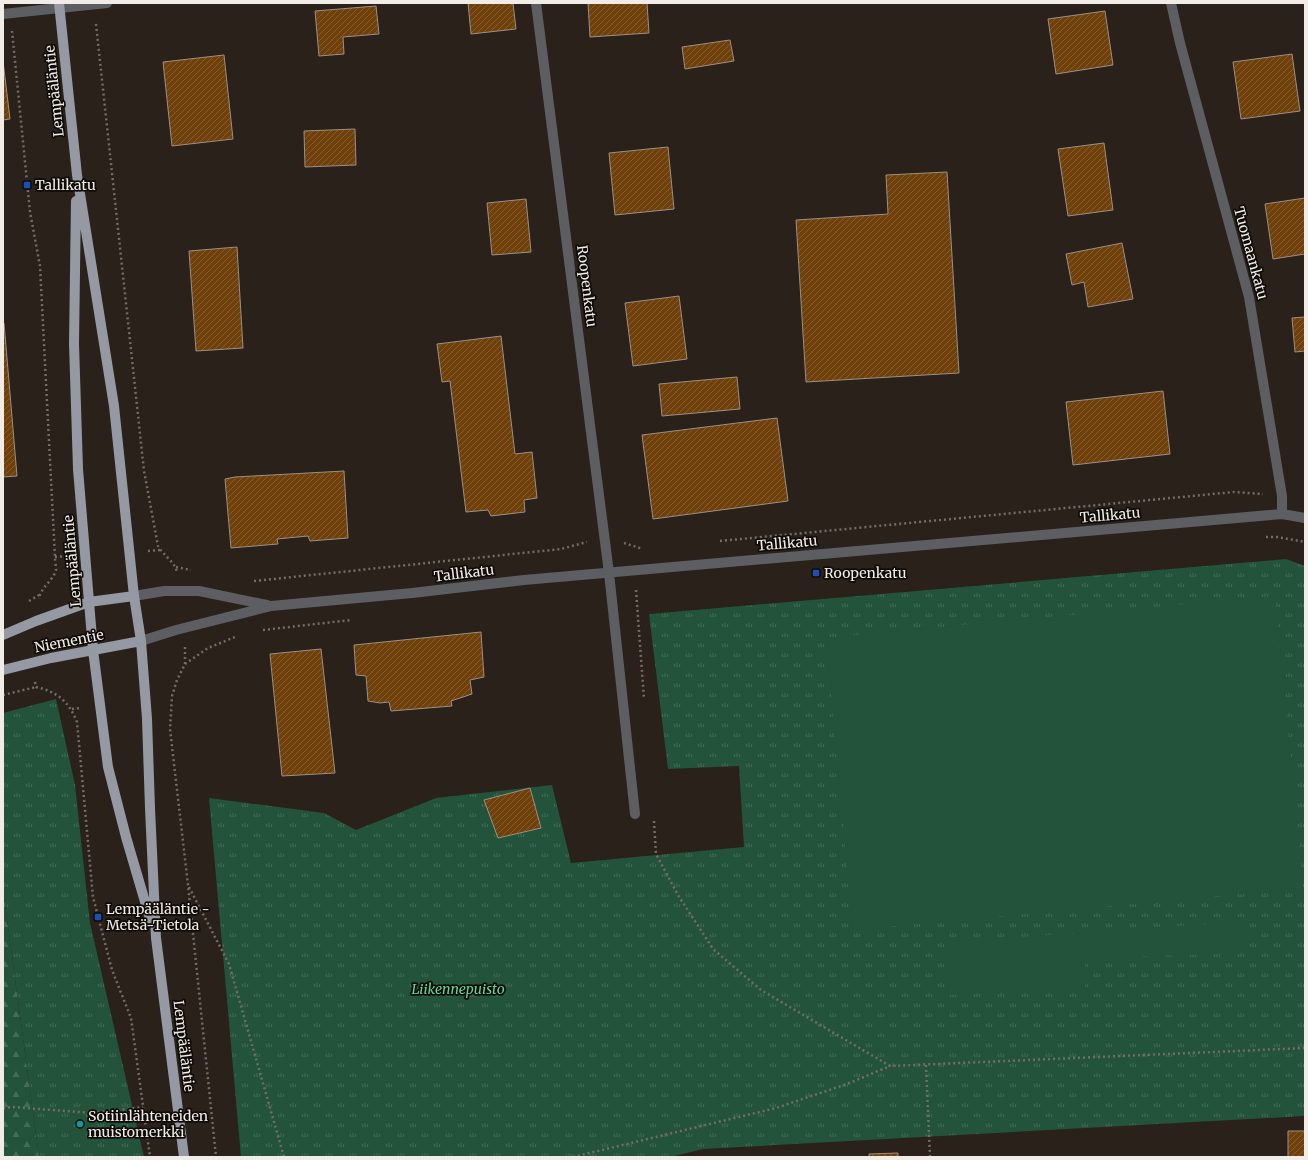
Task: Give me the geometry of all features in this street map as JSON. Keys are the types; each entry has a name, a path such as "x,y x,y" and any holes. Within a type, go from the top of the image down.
{"main road":[{"name":"Lempääläntie","path":"59,5 77,175 114,406 134,596 141,641 148,719 150,808 156,938 184,1157"},
{"name":"Lempääläntie","path":"77,175 74,352 78,469 93,650 108,767 126,837 156,938"},
{"name":"Niementie","path":"3,635 36,621 89,602 134,596"},
{"name":"Niementie","path":"3,670 34,662 141,641"}],"street":[{"path":"7,13 59,5 107,3"},
{"name":"Roopenkatu","path":"536,3 609,573 635,814"},
{"name":"Tuomaankatu","path":"1172,3 1180,43 1249,296 1282,496 1282,514"},
{"name":"Tallikatu","path":"141,641 176,630 271,606 412,593 524,580 1282,514 1305,518"},
{"name":"Tallikatu","path":"134,596 164,591 199,591 271,606"}],"path":[{"path":"7,13 30,212 40,266 56,570 50,581 39,595 36,621"},
{"path":"713,542 1234,492 1282,496"},
{"path":"249,582 561,549 585,542 627,543 642,549 649,548"},
{"path":"176,567 195,571"},
{"path":"636,589 644,699"},
{"path":"34,662 36,687"},
{"path":"3,695 36,687 47,689 61,698 72,709 79,736 93,897 112,970 131,1018 150,1157"},
{"path":"146,699 172,696"},
{"path":"72,709 101,706"},
{"path":"654,819 656,854 678,895 713,949 761,990 890,1066"},
{"path":"188,885 229,964 284,1157"},
{"path":"573,1157 776,1108 847,1084 890,1066 1305,1048"},
{"path":"926,1065 930,1157"},
{"path":"3,1108 13,1107 92,1113 143,1107"}],"green space":[{"name":"Liikennepuisto","path":"1286,559 1305,566 1305,1116 703,1149 670,1157 241,1157 209,798 324,813 356,830 436,798 552,785 571,863 744,847 739,766 668,769 649,614"},
{"path":"1275,596 1303,888 853,930 826,638"},
{"path":"56,699 75,785 90,923 144,1157 39,1157 3,889 3,713"},
{"path":"3,889 39,1157 3,1157"},
{"path":"1246,921 1248,953 1085,958 1085,988 947,995 944,942"}],"building":[{"path":"468,3 513,3 516,29 471,34"},
{"path":"588,3 647,3 649,33 590,37"},
{"path":"376,6 379,34 343,37 344,54 319,56 315,11"},
{"path":"1105,11 1113,65 1056,74 1048,19"},
{"path":"730,40 734,61 685,69 682,47"},
{"path":"1292,54 1300,111 1241,119 1233,62"},
{"path":"224,55 233,139 172,146 163,62"},
{"path":"3,61 10,119 3,120"},
{"path":"355,129 356,165 305,167 304,131"},
{"path":"1104,143 1113,210 1068,216 1058,149"},
{"path":"668,147 674,209 615,215 609,153"},
{"path":"947,172 959,373 806,382 796,220 888,214 886,175"},
{"path":"1305,198 1305,254 1273,259 1265,204"},
{"path":"526,199 531,252 492,255 487,203"},
{"path":"1122,243 1133,299 1088,307 1084,282 1072,285 1066,254"},
{"path":"237,247 243,348 196,351 189,251"},
{"path":"679,296 687,359 633,366 625,303"},
{"path":"1305,317 1305,351 1295,352 1292,318"},
{"path":"3,323 17,476 3,477"},
{"path":"501,336 515,454 532,452 537,498 524,500 525,512 491,516 488,510 466,512 450,381 442,382 437,344"},
{"path":"737,377 740,409 662,416 659,384"},
{"path":"1163,391 1170,454 1073,465 1066,402"},
{"path":"777,418 788,501 653,519 642,435"},
{"path":"344,471 348,538 310,541 308,536 277,539 278,544 231,548 225,479 235,477"},
{"path":"481,632 484,677 470,680 472,694 451,701 452,706 391,711 389,702 380,703 368,701 366,676 356,675 354,645"},
{"path":"321,649 335,773 282,776 270,654"},
{"path":"530,788 541,828 498,838 484,800"},
{"path":"1288,1131 1305,1131 1305,1157 1288,1157"},
{"path":"898,1153 898,1157 869,1157 869,1154"}],"place":[{"name":"Tallikatu","path":"27,185"},
{"name":"Roopenkatu","path":"816,573"},
{"name":"Lempääläntie - Metsä-Tietola","path":"98,917"},
{"name":"Sotiinlähteneiden muistomerkki","path":"80,1124"}]}
